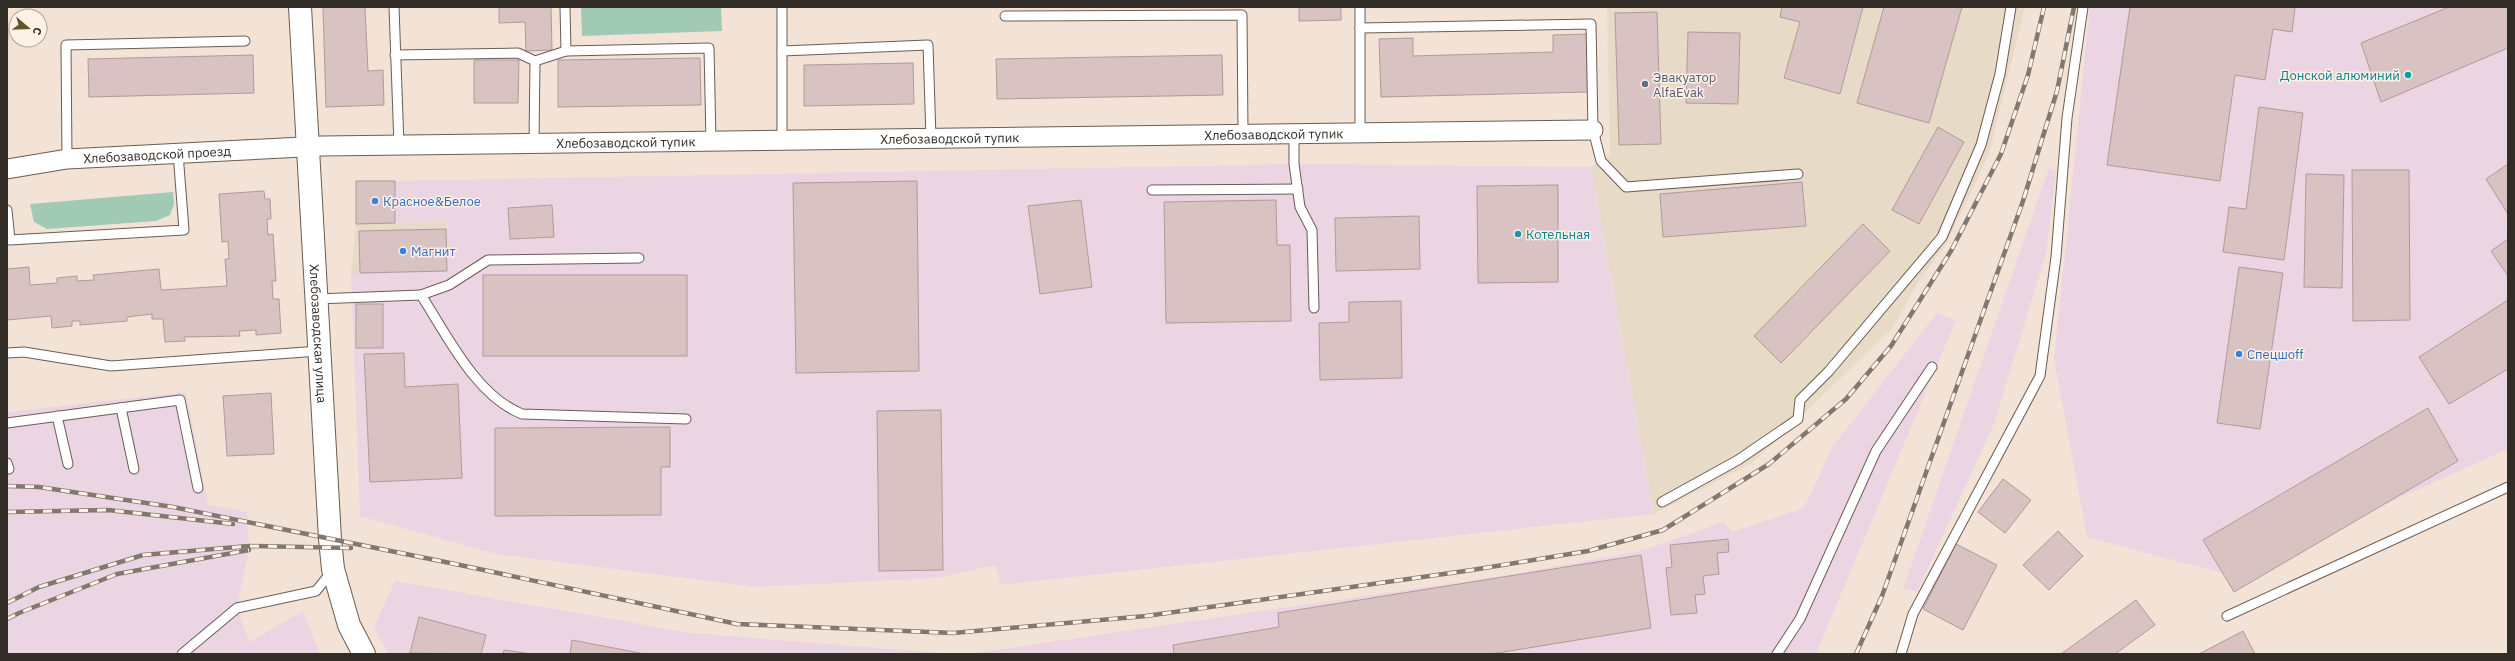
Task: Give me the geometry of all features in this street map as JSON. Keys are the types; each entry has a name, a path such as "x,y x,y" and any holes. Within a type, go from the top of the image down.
{"main road":[{"name":"Хлебозаводская улица","path":"300,7 330,539 333,569 349,625 364,654"}],"street":[{"name":"Хлебозаводской тупик","path":"307,147 534,142 711,142 1593,130"},
{"name":"Хлебозаводской проезд","path":"7,169 67,159 307,147"}],"lane":[{"path":"394,7 399,145"},
{"path":"565,7 566,50"},
{"path":"782,7 782,141"},
{"path":"1360,7 1360,132"},
{"path":"1662,502 1738,460 1798,419 1800,400 1828,371 1942,238 1981,145 2000,74 2011,7"},
{"path":"1901,654 1913,614 2040,376 2056,258 2067,118 2083,7"},
{"path":"1005,16 1242,15 1244,134"},
{"path":"1360,28 1591,24 1593,130 1600,161 1626,187 1798,174"},
{"path":"67,159 66,45 245,41"},
{"path":"782,51 928,45 931,138"},
{"path":"395,55 518,53 535,61 566,50 709,48 711,142"},
{"path":"534,142 535,61"},
{"path":"1294,133 1300,207 1312,230 1314,308"},
{"path":"7,210 10,240 184,230 178,153"},
{"path":"1152,190 1298,189"},
{"path":"316,299 421,295 449,285 488,260 639,258"},
{"path":"421,295 478,382 510,409 522,414 686,419"},
{"path":"7,353 24,352 111,366 319,351"},
{"path":"1777,654 1800,619 1876,450 1932,367"},
{"path":"7,423 180,400 198,488"},
{"path":"121,408 134,469"},
{"path":"57,416 68,464"},
{"path":"2227,616 2508,487"},
{"path":"182,654 237,608 316,591 333,569"}],"shaded area":[{"path":"1607,7 2025,7 1989,154 1948,241 1917,284 1891,330 1752,463 1654,514 1591,167 1610,154"},
{"path":"2090,7 2508,7 2508,449 2229,575 2087,537 2054,359"},
{"path":"1294,164 1591,167 1654,514 1000,585 996,565 936,578 756,587 496,554 360,516 351,273 447,271 446,220 395,223 395,181"},
{"path":"2049,168 2056,171 2046,254 1994,424 1917,592 1903,589"},
{"path":"356,181 395,181 396,223 446,220 447,271 351,273 356,224"},
{"path":"1937,313 1956,320 1816,654 968,654 1515,574 1644,550 1723,522 1732,532 1804,508 1833,446"},
{"path":"186,392 208,505 247,512 249,550 237,608 249,642 303,611 320,654 7,654 7,412"},
{"path":"395,581 691,633 955,654 388,654 374,627"}],"green space":[{"path":"581,7 721,7 722,31 582,36"},
{"path":"173,192 174,204 170,215 156,221 47,229 34,222 30,204"}],"building":[{"path":"7,7 8,40 7,40"},
{"path":"323,7 365,7 368,71 383,70 384,105 326,107"},
{"path":"499,7 551,7 552,50 526,51 525,22 499,23"},
{"path":"1299,7 1341,7 1341,20 1299,21"},
{"path":"1782,7 1863,7 1840,94 1784,78 1800,22 1780,17"},
{"path":"1884,7 1962,7 1929,123 1857,103"},
{"path":"2130,7 2295,7 2292,32 2273,29 2265,80 2235,75 2220,181 2107,165"},
{"name":"Донской алюминий","path":"2449,7 2508,7 2508,48 2381,102 2361,43"},
{"path":"1657,12 1661,144 1619,145 1615,13"},
{"path":"1688,32 1740,33 1738,104 1686,103"},
{"path":"1587,34 1588,92 1381,97 1379,39 1413,38 1413,56 1553,52 1553,35"},
{"path":"253,55 254,93 89,97 88,59"},
{"path":"1222,55 1223,95 997,99 996,59"},
{"path":"700,58 701,105 558,107 558,60"},
{"path":"474,60 519,60 518,103 474,103"},
{"path":"913,63 914,104 804,106 804,65"},
{"path":"2259,107 2303,113 2284,260 2223,252 2229,207 2246,209"},
{"path":"1938,127 1964,142 1919,224 1892,210"},
{"path":"2508,164 2508,214 2486,179"},
{"path":"2352,170 2409,170 2410,320 2353,321"},
{"path":"2306,174 2344,175 2342,288 2304,287"},
{"path":"356,181 395,181 395,223 356,224"},
{"path":"917,181 919,371 796,373 793,183"},
{"path":"1802,182 1806,226 1663,237 1660,194"},
{"name":"Котельная","path":"1558,185 1558,282 1478,283 1477,186"},
{"path":"264,191 265,199 270,199 271,219 267,219 268,235 273,234 276,281 272,281 273,299 279,299 281,333 256,335 256,330 239,331 240,336 184,337 185,341 165,342 163,319 152,319 152,314 127,317 127,321 80,325 80,321 72,321 72,326 52,328 51,316 7,320 7,269 29,267 30,285 57,283 57,278 77,276 77,281 94,280 93,275 159,269 161,290 227,286 225,259 229,259 228,241 222,242 219,194"},
{"path":"1081,200 1092,287 1040,294 1028,206"},
{"path":"1276,200 1277,245 1290,245 1291,321 1166,323 1164,202"},
{"path":"552,205 554,237 510,239 508,208"},
{"path":"1419,216 1420,269 1336,271 1335,218"},
{"path":"1863,224 1890,251 1781,363 1754,336"},
{"name":"Магнит","path":"446,229 447,271 360,273 359,231"},
{"path":"2508,239 2508,276 2491,251"},
{"path":"2239,267 2283,273 2260,429 2217,423"},
{"path":"483,275 687,275 687,356 483,356"},
{"path":"2508,300 2508,369 2449,404 2419,357"},
{"path":"1401,301 1402,378 1320,380 1319,323 1349,322 1349,302"},
{"path":"356,304 383,304 383,348 356,348"},
{"path":"404,353 405,387 458,384 462,478 370,482 364,354"},
{"path":"271,393 274,454 227,456 223,396"},
{"path":"2428,408 2458,461 2234,592 2203,540"},
{"path":"941,410 943,570 879,571 877,411"},
{"path":"670,427 670,467 661,467 661,515 495,516 495,428"},
{"path":"2003,479 2031,500 2005,533 1978,512"},
{"path":"2058,531 2083,556 2049,590 2023,565"},
{"path":"1728,539 1729,552 1717,553 1719,574 1703,576 1705,594 1695,595 1697,613 1671,615 1666,568 1672,567 1670,545"},
{"path":"1956,544 1997,565 1963,630 1923,609"},
{"path":"1641,555 1651,628 1491,654 1174,654 1173,645 1279,627 1278,613"},
{"path":"2136,600 2155,625 2115,654 2061,654"},
{"path":"419,617 486,635 481,654 410,653"},
{"path":"2243,631 2255,654 2199,654"},
{"path":"572,640 645,654 570,654"},
{"path":"504,650 532,654 503,654"}],"railway":[{"path":"7,486 39,487 173,507 460,565 737,624 953,633 1146,616 1472,570 1588,551 1663,530 1769,464 1846,399 1891,346 1951,251 2001,154 2028,75 2044,7"},
{"path":"1856,654 1882,596 2023,201 2057,91 2074,7"},
{"path":"7,512 108,510 233,524"},
{"path":"7,603 39,587 143,555 249,546 351,548"},
{"path":"7,619 117,574 249,550"}],"place":[{"name":"Донской алюминий","path":"2408,75"},
{"name":"Эвакуатор AlfaEvak","path":"1645,84"},
{"name":"Красное&Белое","path":"375,201"},
{"name":"Котельная","path":"1518,234"},
{"name":"Магнит","path":"403,251"},
{"name":"Спецшoff","path":"2239,354"}]}
